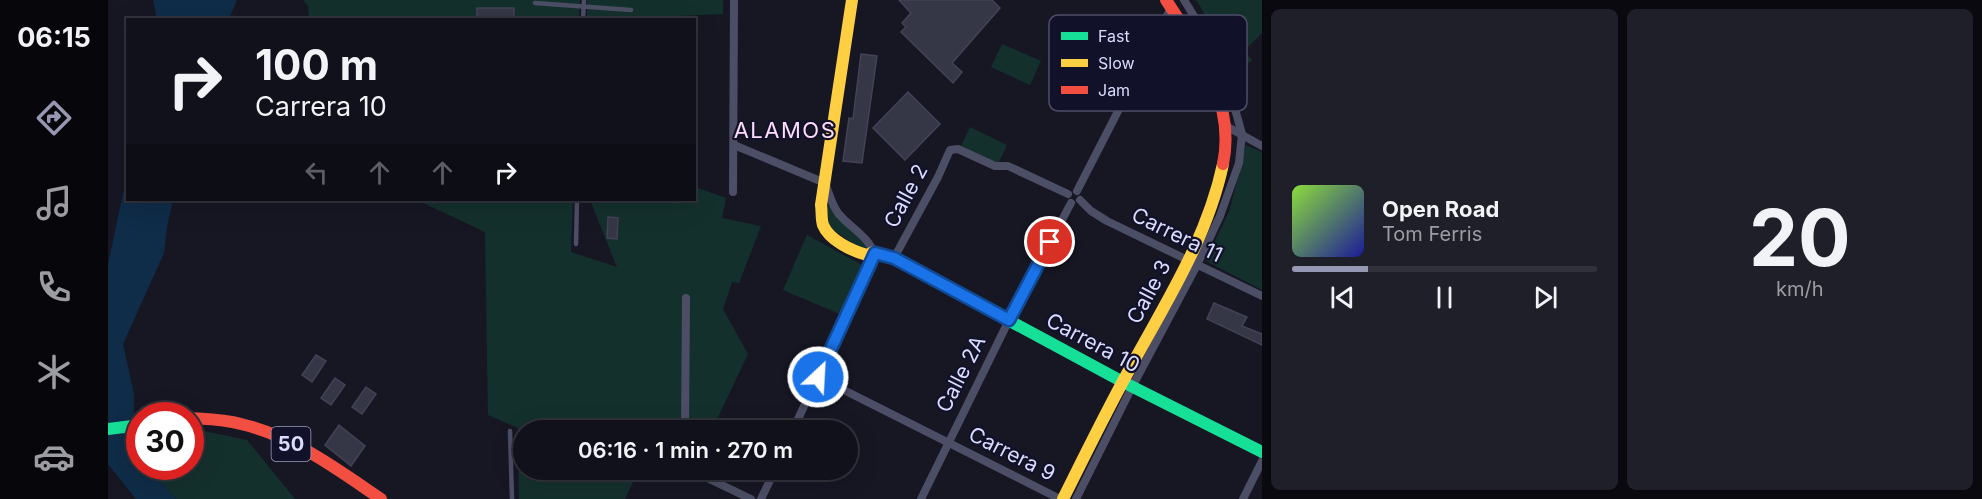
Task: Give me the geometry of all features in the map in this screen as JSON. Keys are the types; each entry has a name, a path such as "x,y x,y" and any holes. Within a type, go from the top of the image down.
{"main road":[{"path":"825,183 852,0"},
{"name":"Calle 3","path":"1062,499 1096,447 1127,384 1193,263 1221,180 1225,157 1226,126 1222,111"},
{"name":"Carrera 10","path":"825,183 821,205 824,229 855,252 867,255 874,252 894,258 1127,384 1262,452"},
{"name":"50","path":"204,417 238,422 275,435 326,463 381,499"},
{"path":"108,429 126,427"}],"street":[{"path":"733,192 734,0"},
{"path":"1184,0 1193,15"},
{"path":"1075,202 1079,193 1072,193 1114,111"},
{"path":"1235,111 1242,134"},
{"path":"1226,126 1262,146"},
{"name":"Calle 3","path":"1193,263 1231,187 1239,162 1242,134"},
{"path":"734,146 825,183 836,211 849,226 866,239 874,252"},
{"name":"Calle 2","path":"894,258 950,150 958,149 995,166 1008,166 1072,193"},
{"name":"Carrera 11","path":"1075,202 1107,221 1262,296"},
{"name":"Calle 2A","path":"921,499 1009,320 1075,202"},
{"name":"Calle 2","path":"798,420 874,252"},
{"path":"685,420 686,298"},
{"name":"Carrera 9","path":"818,377 1062,499"},
{"name":"Calle 3","path":"1076,499 1096,447"},
{"path":"1243,499 1262,461"},
{"path":"712,480 752,499"},
{"path":"761,499 770,480"}],"lane":[{"path":"583,18 584,0"},
{"path":"535,3 631,10"},
{"path":"576,244 577,201"},
{"path":"510,431 512,499"}],"green space":[{"path":"303,0 580,0 579,18 309,18 308,6"},
{"path":"587,0 723,0 723,14 679,16 678,18 587,18"},
{"path":"1196,0 1262,0 1262,33 1247,48 1247,15 1205,15"},
{"path":"1002,44 1041,61 1030,85 991,67"},
{"path":"1247,54 1252,60 1247,64"},
{"path":"970,127 1007,145 998,164 961,146"},
{"path":"1246,145 1262,152 1262,290 1206,261 1230,209"},
{"path":"696,187 726,198 722,218 761,226 739,283 732,282 723,309 748,354 717,420 513,420 513,426 488,415 485,232 421,201 573,201 571,252 617,267 590,201 696,201"},
{"path":"826,192 870,247 867,253 829,227"},
{"path":"807,235 864,266 842,315 783,290"},
{"path":"204,431 247,440 295,499 176,499 159,480 204,480"},
{"path":"519,480 634,480 625,499 519,499"}],"water":[{"path":"153,0 237,0 229,18 157,18"},
{"path":"126,180 126,201 173,201 164,253 123,344 134,394 134,402 126,402 126,480 159,480 176,499 136,499 108,464 108,264"}],"building":[{"path":"899,0 992,0 1000,8 952,63 962,72 953,83 901,32 906,27 902,23 911,13"},
{"path":"477,8 514,8 514,18 477,18"},
{"path":"861,54 877,56 862,163 843,161 849,118 853,119"},
{"path":"908,92 940,124 905,160 873,128"},
{"path":"608,217 618,218 617,239 607,238"},
{"path":"1214,303 1247,317 1242,326 1262,334 1262,345 1207,319"},
{"path":"316,355 326,361 312,382 302,375"},
{"path":"335,378 345,385 331,405 321,398"},
{"path":"366,387 376,394 362,414 352,407"},
{"path":"339,425 365,446 351,466 325,445"}],"traffic: fast":[{"path":"971,300 1123,382 1262,452"},
{"path":"108,429 126,427"}],"traffic: slow":[{"path":"852,0 821,205 823,225 830,235 848,248 867,255 873,252 894,258 971,300"},
{"path":"1063,499 1195,246 1216,192 1223,164"}],"traffic: jam":[{"path":"1166,0 1175,15"},
{"path":"1222,111 1226,141 1223,164"},
{"path":"204,419 235,422 260,429 297,445 381,499"}],"district":[{"name":"ALAMOS","path":"785,130"}],"route":[{"path":"818,377 875,253 894,258 1009,320 1050,242"}]}
